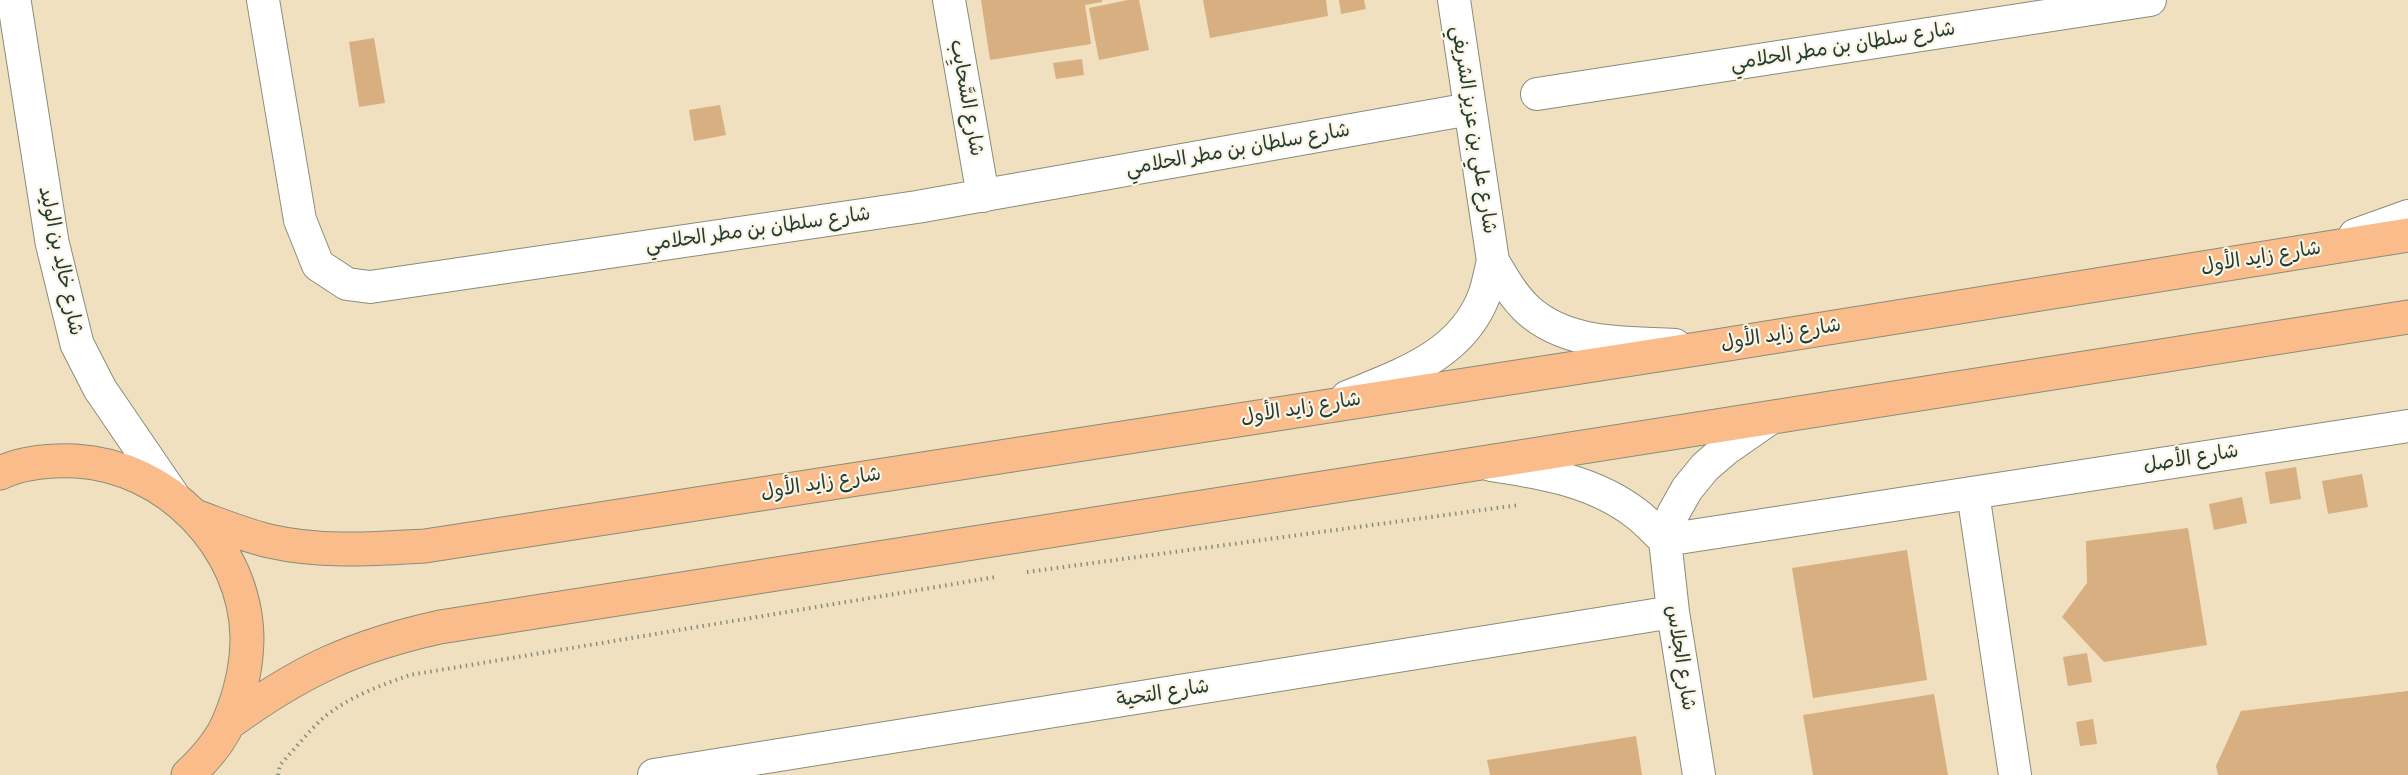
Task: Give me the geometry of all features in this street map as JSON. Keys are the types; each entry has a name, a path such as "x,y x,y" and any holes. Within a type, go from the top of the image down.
{"main road":[{"name":"شارع زايد الأول","path":"184,506 232,530 270,541 348,550 425,546 1710,347 2408,235"},
{"path":"229,723 267,695 328,662 394,637 440,627 2408,317"},
{"path":"0,473 11,468 53,460 95,462 136,474 184,506 222,551 240,592 247,636 243,680 229,723 198,769"}],"street":[{"name":"شارع خالِد بن الوليد","path":"14,0 52,242 77,344 100,388 184,506"},
{"name":"شارع سلطان بن مطر الحلامي","path":"263,0 300,220 318,265 347,284 370,287 983,196 1470,109"},
{"name":"شارع السَّحايِب","path":"949,0 983,196"},
{"name":"شارع علي بن عزيز الشريفي","path":"1326,405 1413,370 1431,359 1452,342 1470,322 1484,297 1493,261 1454,0"},
{"name":"شارع سلطان بن مطر الحلامي","path":"1537,94 2150,0"},
{"path":"2319,249 2408,216"},
{"name":"شارع علي بن عزيز الشريفي","path":"1493,261 1511,290 1528,309 1548,324 1565,332 1592,340 1710,347"},
{"name":"شارع الجلاس","path":"1698,775 1673,612 1665,540 1673,514 1687,489 1705,467 1726,448 1772,417"},
{"name":"شارع الأصل","path":"1665,540 2408,426"},
{"path":"1480,463 1572,480 1606,495 1637,515 1665,540"},
{"path":"1973,493 2015,775"},
{"name":"شارع التحية","path":"654,775 1673,612"}],"path":[{"path":"1017,573 1523,504"},
{"path":"278,775 280,765 323,718 364,694 410,675 1006,575"}],"building":[{"path":"981,0 1102,0 1102,2 1085,5 1091,44 990,60"},
{"path":"1139,0 1149,50 1099,60 1089,8"},
{"path":"1203,0 1326,0 1328,16 1210,38"},
{"path":"1339,0 1364,0 1366,9 1341,14"},
{"path":"374,38 385,103 359,107 349,42"},
{"path":"1082,59 1084,75 1056,79 1053,63"},
{"path":"720,105 726,135 694,141 689,110"},
{"path":"2296,467 2301,499 2270,504 2265,472"},
{"path":"2362,474 2368,507 2328,514 2322,481"},
{"path":"2242,497 2247,523 2214,530 2209,504"},
{"path":"2188,528 2207,645 2104,662 2062,617 2087,583 2086,541"},
{"path":"1907,550 1927,680 1813,698 1792,568"},
{"path":"2087,653 2092,682 2068,686 2063,657"},
{"path":"2408,691 2408,775 2218,775 2216,766 2241,711"},
{"path":"1934,694 1948,775 1813,775 1803,715"},
{"path":"2093,719 2097,744 2080,746 2076,722"},
{"path":"1636,736 1642,775 1490,775 1487,760"}]}
